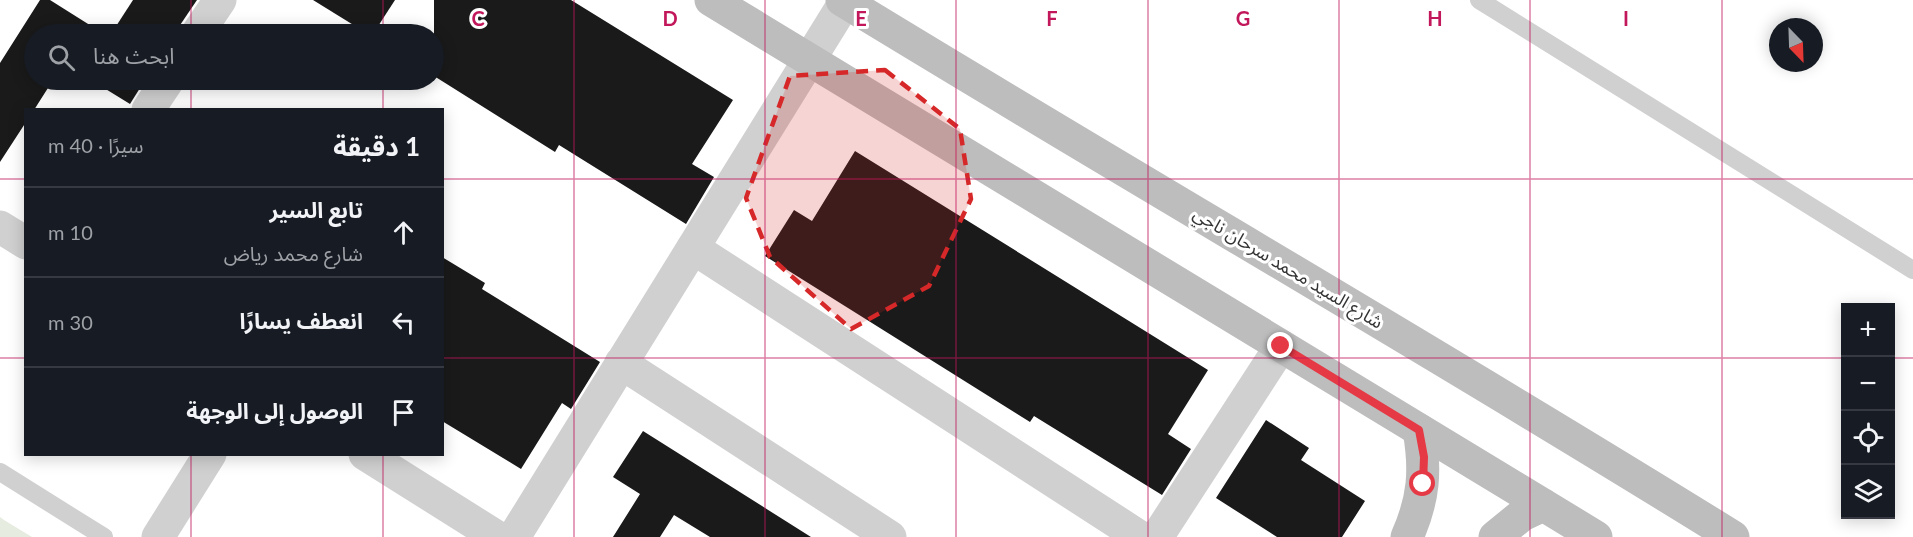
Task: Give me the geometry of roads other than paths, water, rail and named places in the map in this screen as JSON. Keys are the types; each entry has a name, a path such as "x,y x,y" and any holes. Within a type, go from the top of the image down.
{"street":[{"path":"204,24 220,0"},
{"path":"711,0 1596,537"},
{"path":"514,537 810,60 844,1"},
{"name":"شارع السيد محمد سرحان ناجي","path":"844,1 1028,114 1581,443 1733,537"},
{"path":"149,108 161,90"},
{"path":"0,227 24,242"},
{"path":"693,248 1140,537"},
{"path":"1157,537 1281,346"},
{"path":"621,363 890,537"},
{"path":"1407,537 1418,511 1423,484 1424,457 1419,430"},
{"path":"158,537 209,456"},
{"path":"368,456 497,537"},
{"path":"1495,537 1522,515 1543,505"}],"lane":[{"path":"1479,0 1913,270"},
{"path":"0,472 104,537"}]}
